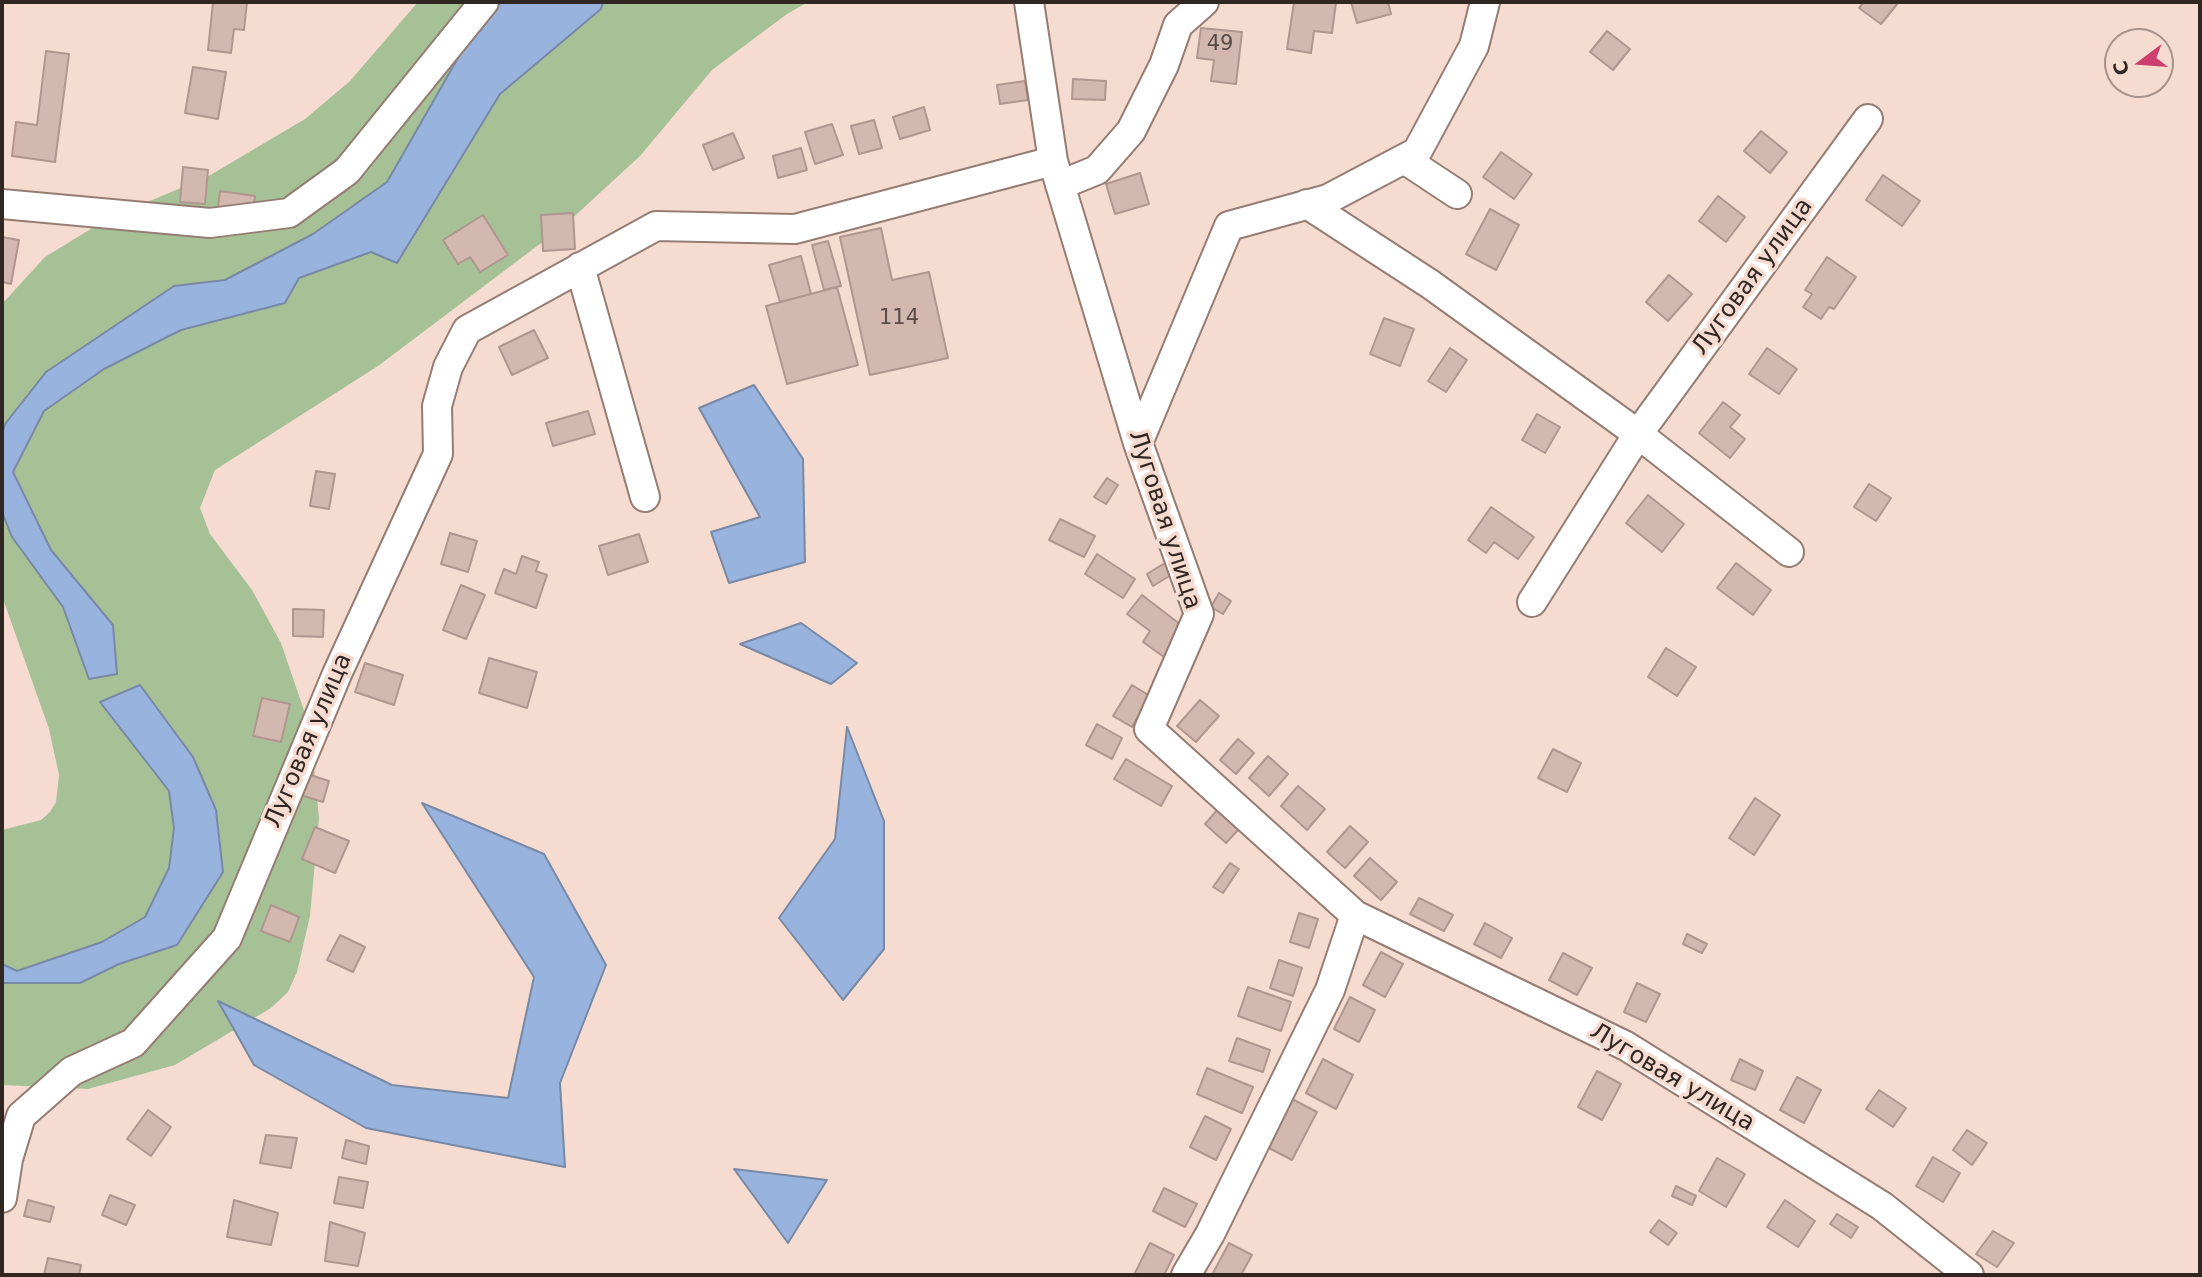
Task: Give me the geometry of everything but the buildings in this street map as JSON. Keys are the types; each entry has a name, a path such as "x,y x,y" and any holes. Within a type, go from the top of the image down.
{"street":[{"path":"2,204 210,223 289,213 347,171 484,2"},
{"name":"Луговая улица","path":"1030,2 1056,173 1139,443 1199,614 1149,729 1355,915 1626,1046 1882,1206 1969,1275"},
{"path":"1056,173 1097,170 1131,131 1164,65 1178,25 1204,2"},
{"path":"1139,443 1229,226 1328,199 1417,152 1474,46 1485,2"},
{"name":"Луговая улица","path":"1532,602 1638,435 1868,119"},
{"path":"1404,159 1457,194"},
{"name":"Луговая улица","path":"2,1198 20,1116 72,1071 133,1043 227,938 337,674 438,454 437,406 448,367 467,330 656,226 795,229 1056,173"},
{"path":"1307,204 1430,284 1638,435 1789,552"},
{"path":"580,267 645,497"},
{"path":"1186,1275 1210,1234 1330,990 1355,915"}],"green space":[{"path":"418,2 808,2 787,14 712,70 640,156 565,225 378,366 215,470 200,508 210,534 252,590 281,643 310,728 319,818 310,916 297,972 288,992 271,1008 175,1065 88,1089 2,1085 2,830 41,820 50,812 56,802 59,775 49,729 2,596 2,304 45,257 107,219 207,177 305,119 350,81"}],"water":[{"path":"499,2 603,2 601,9 500,94 397,263 371,252 299,278 285,303 181,330 104,369 44,411 13,472 51,550 113,625 117,674 89,679 63,607 12,537 2,512 2,434 5,424 46,372 174,286 225,280 313,234 387,182 470,37"},
{"path":"754,385 803,459 805,562 729,583 711,532 760,517 699,408"},
{"path":"801,623 857,663 831,684 740,644"},
{"path":"140,685 193,757 216,810 223,872 177,945 119,964 80,983 2,983 2,964 17,971 102,942 145,917 169,868 174,828 169,791 100,702"},
{"path":"847,727 884,821 884,949 843,1000 779,918 835,839"},
{"path":"422,803 544,854 606,965 560,1083 565,1167 366,1128 254,1065 218,1001 392,1085 508,1098 534,977"},
{"path":"734,1169 827,1180 788,1243"}]}
